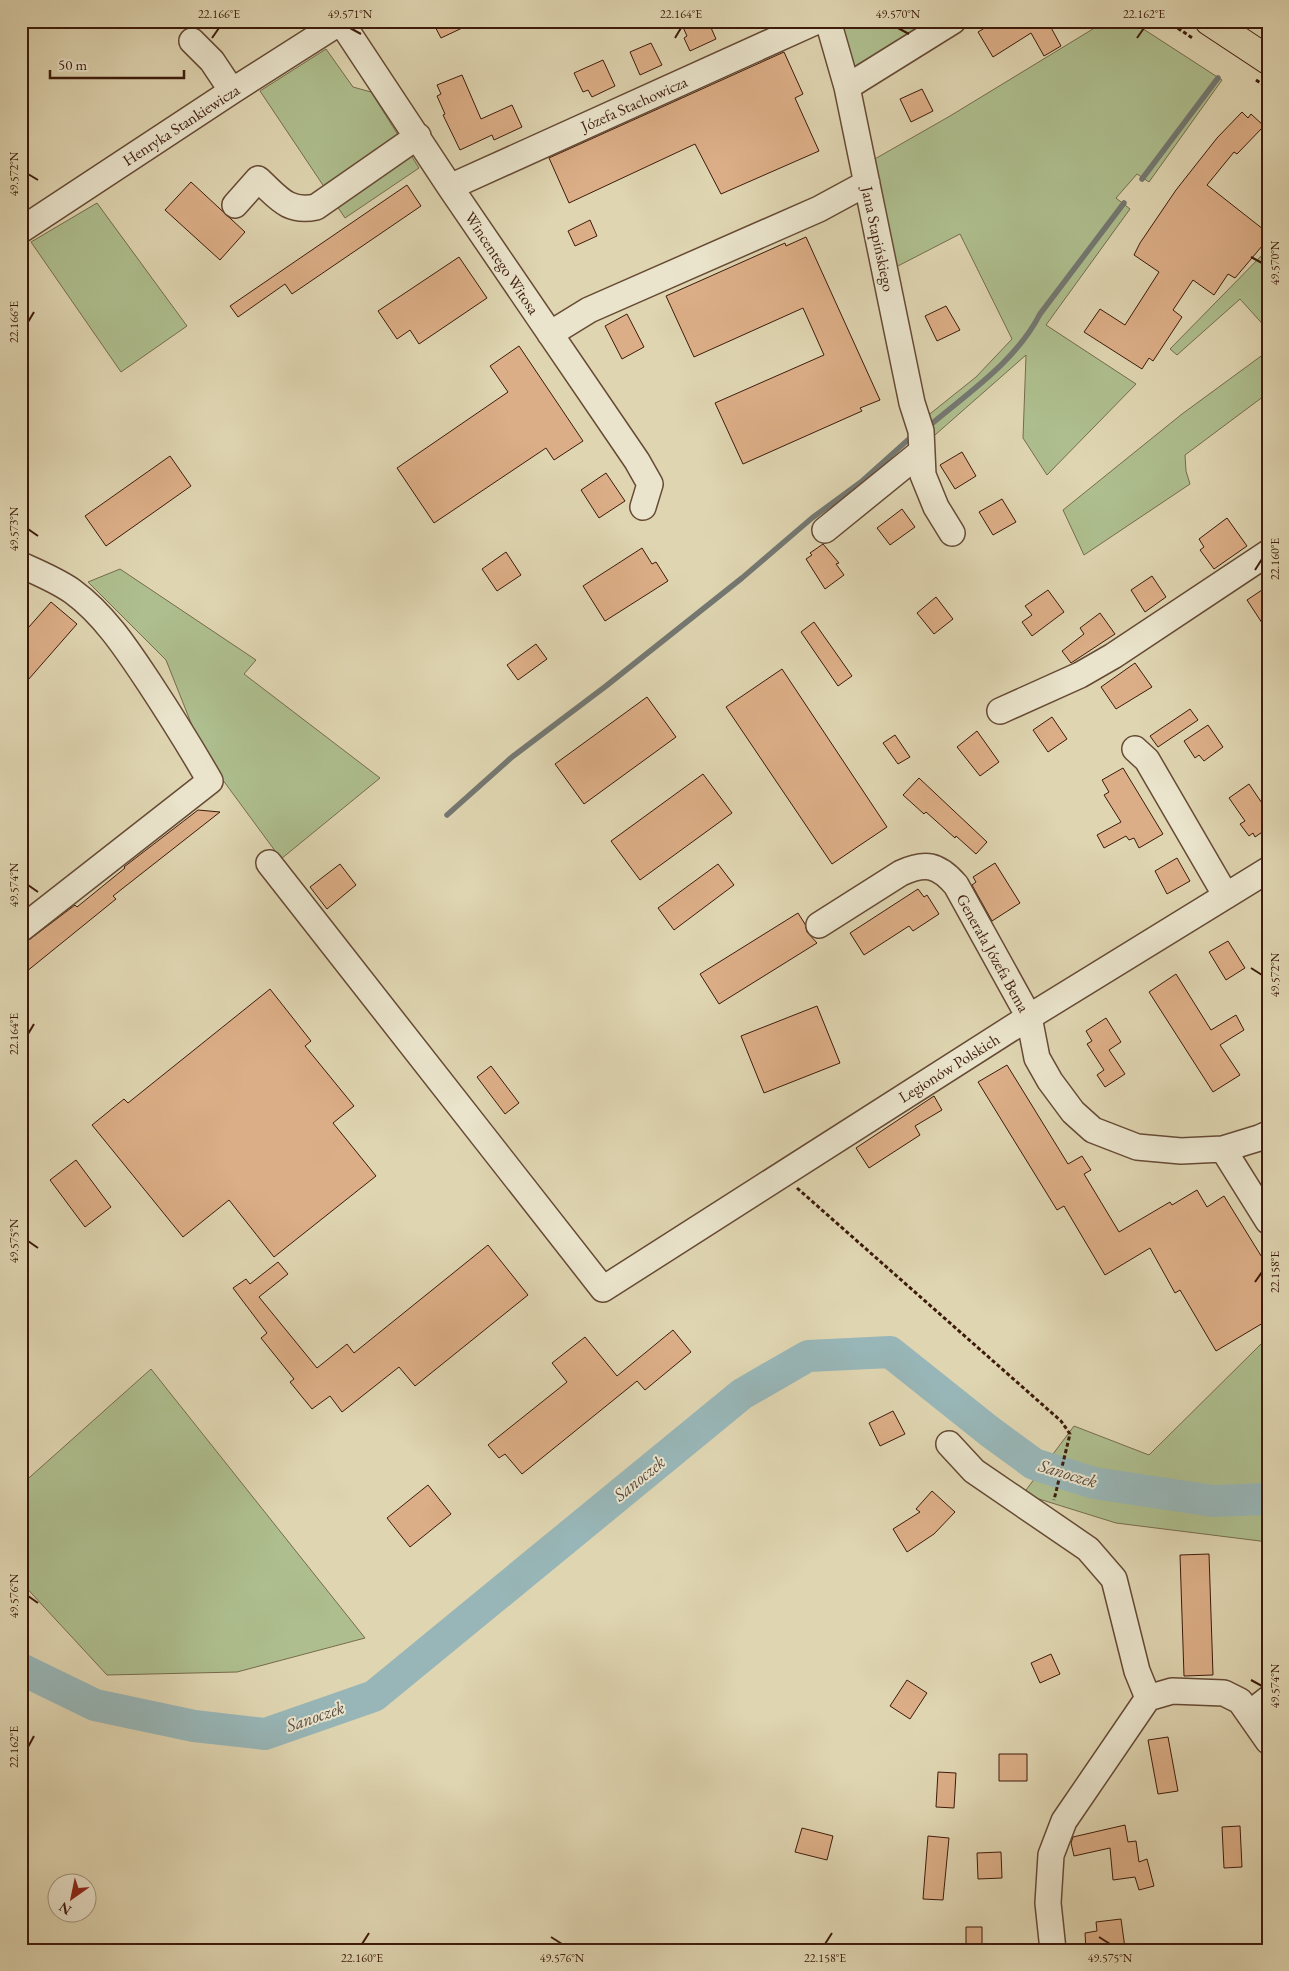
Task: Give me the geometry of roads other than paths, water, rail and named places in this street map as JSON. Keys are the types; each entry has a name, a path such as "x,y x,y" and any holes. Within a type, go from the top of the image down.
{"main road":[{"path":"1209,21 1268,60"}],"street":[{"name":"Józefa Stachowicza","path":"450,187 817,21"},
{"name":"Jana Stapińskiego","path":"828,21 847,87 912,403 921,431 922,475 936,507 952,533"},
{"path":"847,87 953,21"},
{"name":"Wincentego Witosa","path":"341,22 450,187 637,461 650,484 643,507"},
{"name":"Henryka Stankiewicza","path":"21,230 232,91 341,22"},
{"path":"192,42 212,61 232,91"},
{"path":"235,205 258,180 288,206 302,210 316,207 418,136"},
{"path":"550,334 589,310 819,209 867,183"},
{"path":"826,530 921,455"},
{"path":"1000,711 1080,674 1113,656 1268,553"},
{"path":"21,565 46,576 72,592 98,614 143,673 184,736 210,781 21,930"},
{"path":"1135,749 1147,760 1226,896"},
{"name":"Legionów Polskich","path":"269,863 603,1288 1029,1017 1268,870"},
{"name":"Generała Józefa Bema","path":"819,925 901,873 926,865 936,868 948,875 956,885 1029,1017 1037,1058 1050,1081 1073,1112 1093,1130 1137,1147 1181,1151 1223,1149 1268,1134"},
{"path":"1223,1149 1268,1221"},
{"path":"949,1444 974,1471 1088,1549 1114,1580 1138,1671 1148,1698"},
{"path":"1053,1950 1048,1903 1051,1855 1064,1821 1148,1698 1172,1691 1224,1693 1240,1701 1258,1706 1268,1741"}],"waterway":[{"path":"1142,179 1218,78"},
{"path":"929,426 990,375 1018,347 1040,314 1124,203"},
{"path":"447,815 512,757 606,686 742,578 812,518 861,482 909,439"},
{"name":"Sanoczek","path":"21,1669 95,1705 194,1726 265,1734 374,1696 742,1394 808,1356 890,1352 989,1431 1034,1464 1094,1483 1213,1501 1268,1499"}]}
